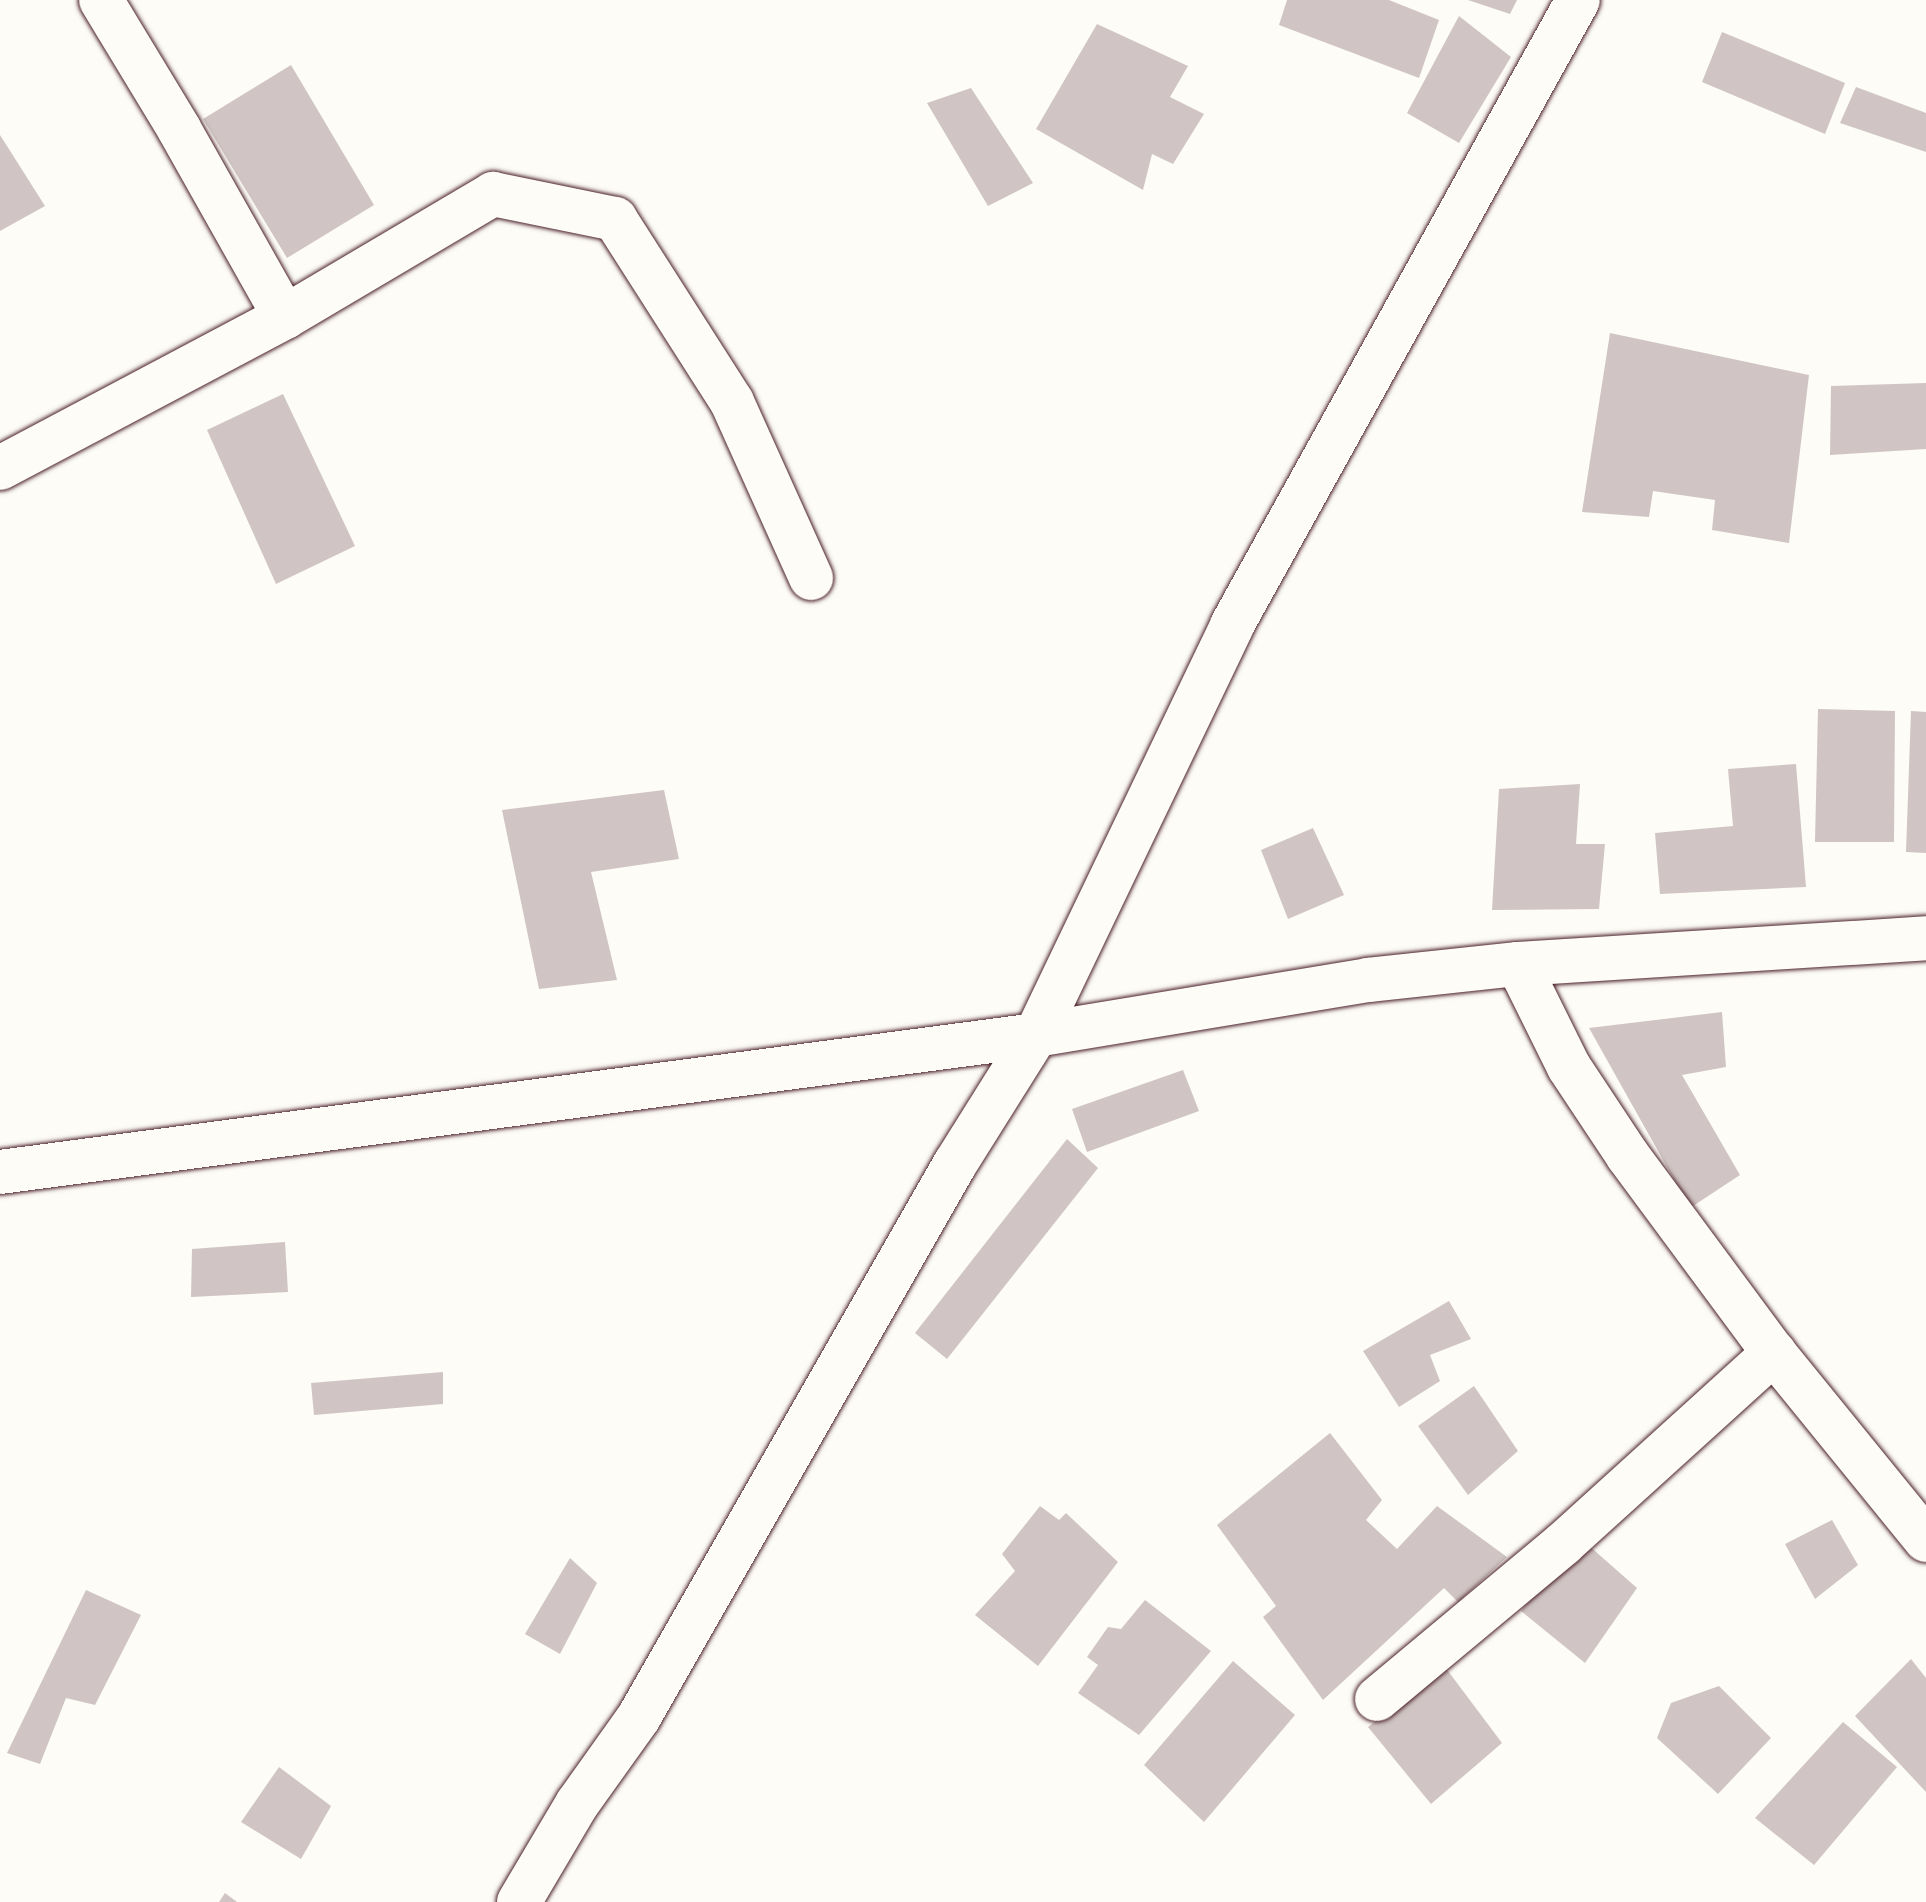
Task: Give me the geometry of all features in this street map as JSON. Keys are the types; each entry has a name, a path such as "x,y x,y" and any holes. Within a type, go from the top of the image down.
{"street":[{"path":"101,0 285,317"},
{"path":"519,1902 577,1804 639,1717 955,1164 1036,1035 1232,625 1578,0"},
{"path":"0,468 285,317 493,194 615,219 732,402 811,578"},
{"path":"0,1172 1036,1035 1368,980 1518,964 1926,938"},
{"path":"1518,964 1577,1079 1628,1156 1774,1353 1926,1540"},
{"path":"1377,1699 1563,1544 1774,1353"}],"building":[{"path":"1287,0 1389,0 1439,20 1419,78 1279,25"},
{"path":"1468,0 1517,0 1510,14"},
{"path":"1459,16 1511,57 1459,143 1407,113"},
{"path":"1097,24 1188,66 1170,97 1204,114 1173,164 1152,154 1143,190 1036,129"},
{"path":"1722,32 1845,83 1825,134 1702,82"},
{"path":"291,65 374,205 287,258 203,119"},
{"path":"1856,87 1926,113 1926,152 1840,123"},
{"path":"971,88 1033,183 988,206 927,103"},
{"path":"0,135 45,206 0,231"},
{"path":"1610,333 1809,375 1789,543 1712,530 1715,500 1653,491 1649,517 1582,512"},
{"path":"1926,383 1926,449 1830,455 1831,386"},
{"path":"283,394 355,546 276,584 207,430"},
{"path":"1818,709 1895,711 1894,842 1815,842"},
{"path":"1911,711 1926,712 1926,853 1906,852"},
{"path":"1796,764 1806,887 1660,894 1655,833 1733,826 1728,769"},
{"path":"1580,784 1576,844 1605,844 1599,909 1492,910 1499,789"},
{"path":"664,790 679,859 591,872 617,980 539,989 502,810"},
{"path":"1313,828 1344,895 1288,919 1261,850"},
{"path":"1722,1012 1726,1067 1682,1075 1740,1175 1690,1208 1589,1028"},
{"path":"1183,1070 1199,1111 1087,1152 1072,1109"},
{"path":"1067,1139 1098,1168 947,1359 915,1333"},
{"path":"285,1242 288,1292 191,1297 192,1249"},
{"path":"1449,1301 1471,1339 1430,1355 1440,1381 1399,1407 1363,1351"},
{"path":"443,1372 443,1404 314,1415 311,1383"},
{"path":"1474,1386 1518,1451 1468,1495 1418,1426"},
{"path":"1330,1433 1382,1500 1366,1520 1397,1549 1437,1506 1507,1557 1458,1602 1444,1588 1323,1700 1263,1617 1276,1606 1217,1525"},
{"path":"1040,1506 1059,1520 1066,1513 1118,1562 1038,1666 975,1615 1015,1571 1002,1554"},
{"path":"1832,1520 1858,1565 1815,1599 1785,1544"},
{"path":"1579,1537 1637,1588 1585,1663 1521,1611"},
{"path":"570,1558 597,1583 560,1654 525,1634"},
{"path":"86,1590 141,1615 95,1705 66,1698 40,1764 7,1753"},
{"path":"1145,1600 1211,1651 1139,1735 1078,1693 1098,1665 1087,1657 1108,1627 1121,1629"},
{"path":"1911,1659 1926,1678 1926,1792 1855,1716"},
{"path":"1233,1661 1295,1715 1204,1822 1144,1765"},
{"path":"1445,1667 1502,1743 1431,1804 1368,1727"},
{"path":"1719,1686 1771,1738 1718,1794 1657,1738 1671,1703"},
{"path":"1843,1722 1897,1767 1814,1865 1755,1818"},
{"path":"279,1767 331,1806 301,1859 241,1822"},
{"path":"225,1893 237,1902 219,1902"}]}
